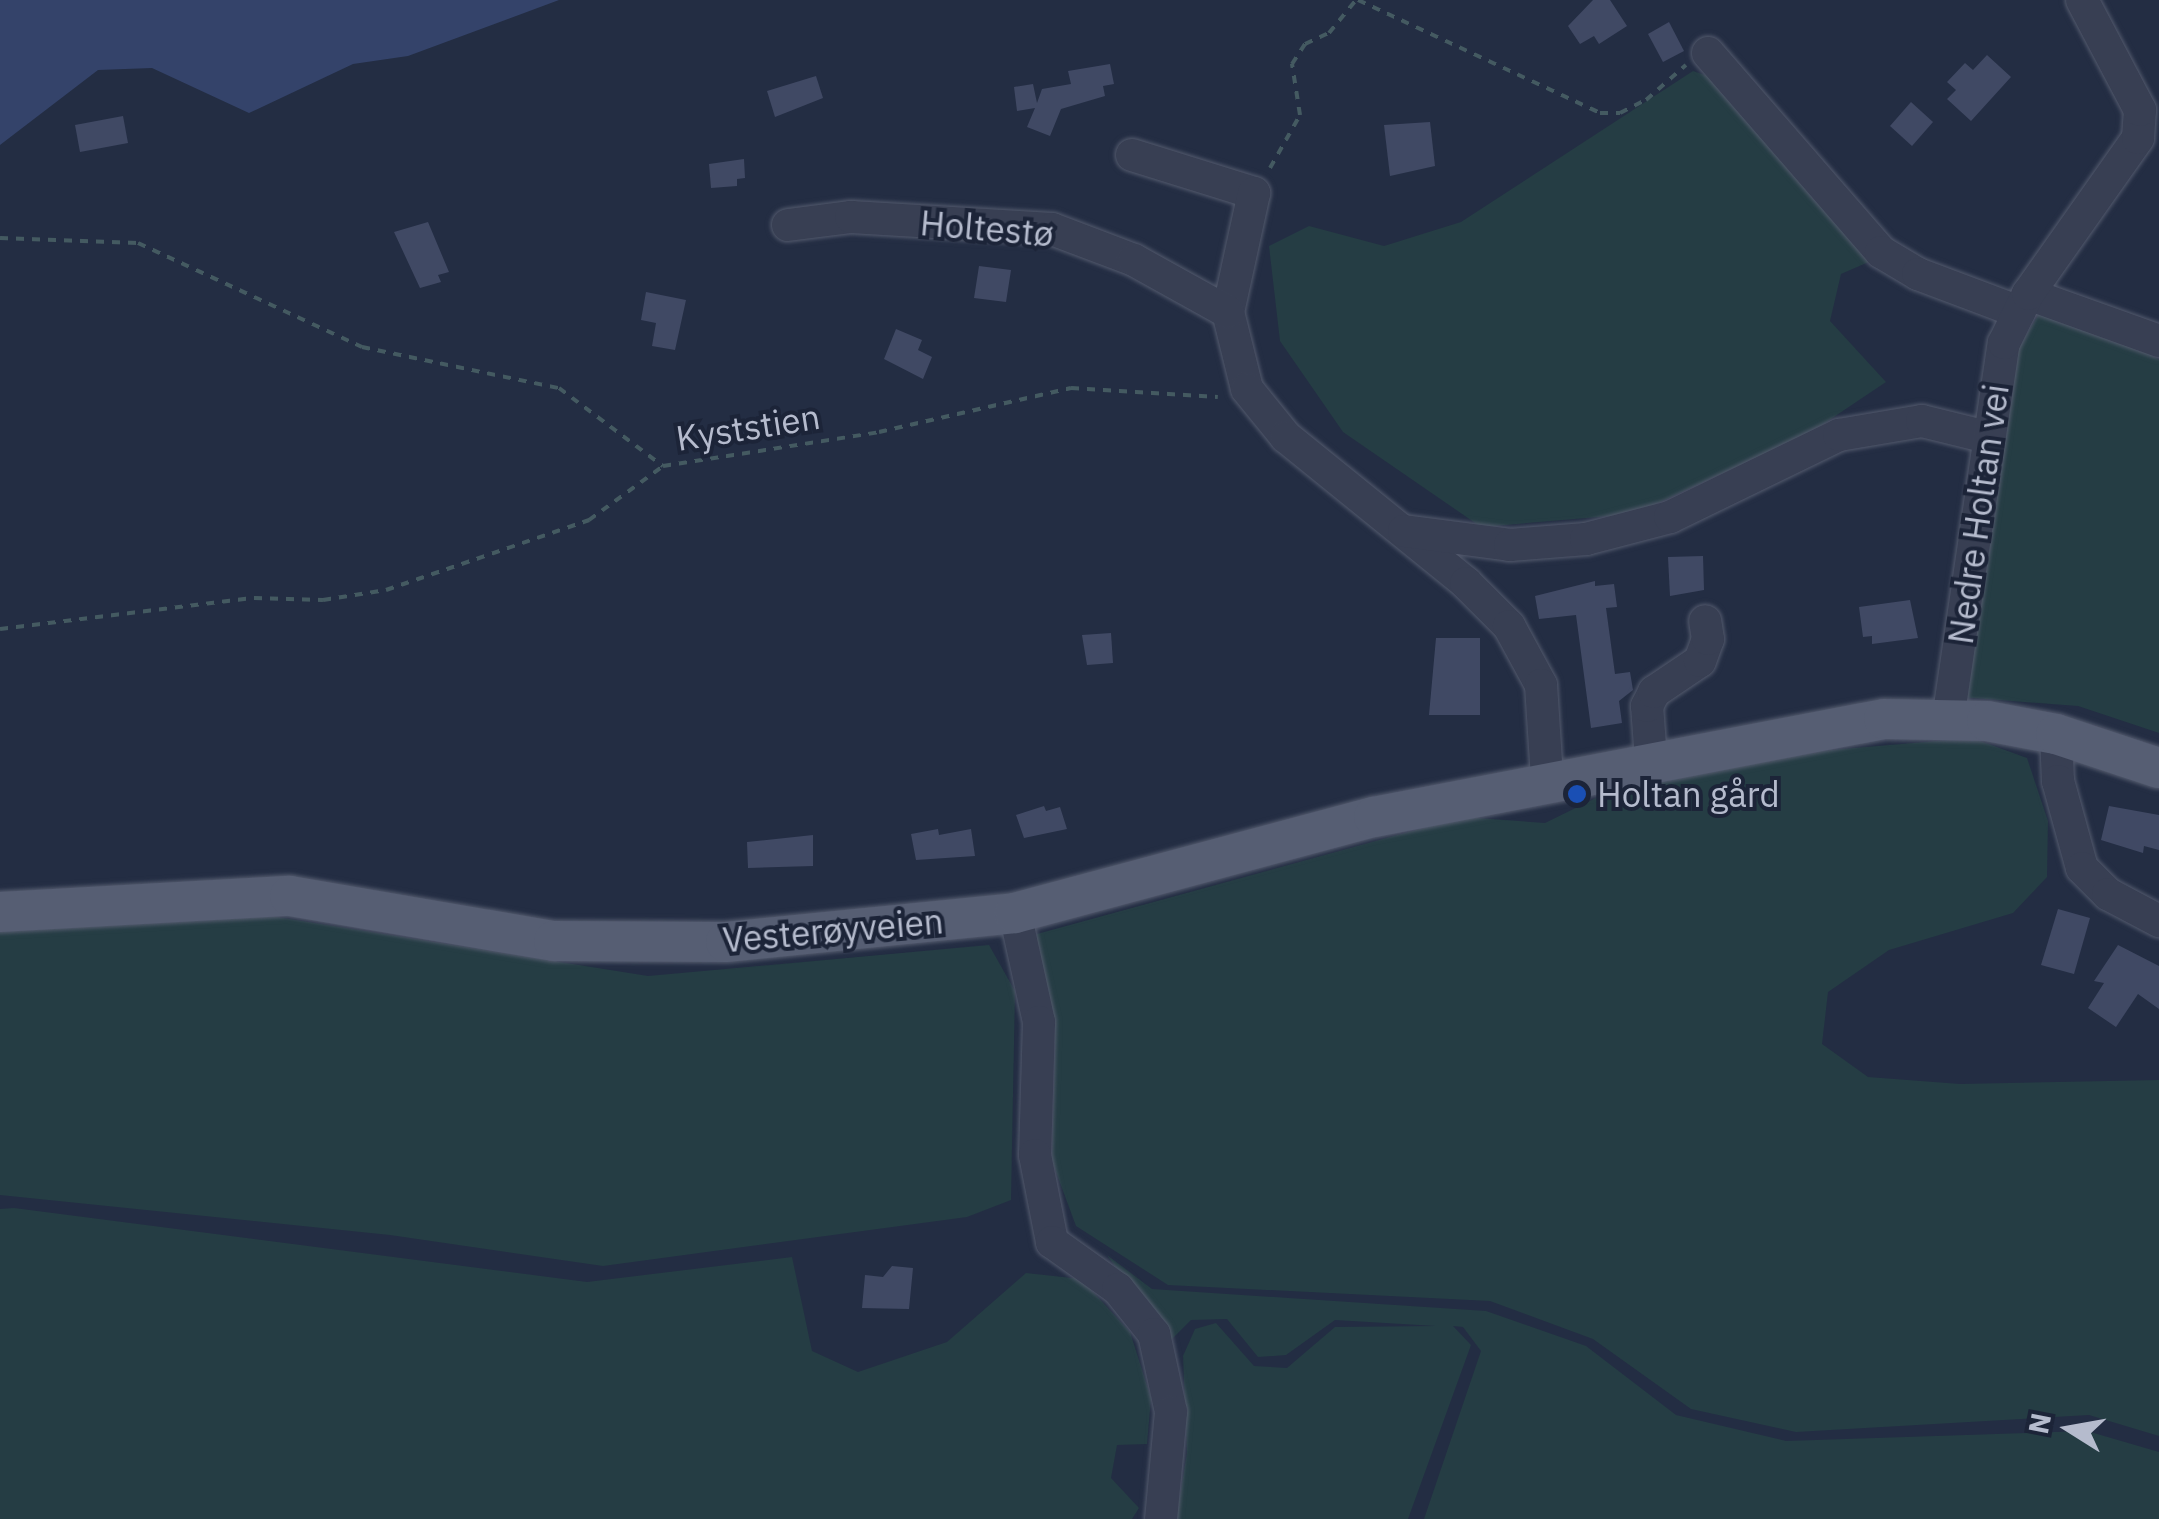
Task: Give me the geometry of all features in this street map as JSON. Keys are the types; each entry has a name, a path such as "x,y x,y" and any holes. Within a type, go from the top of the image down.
{"main road":[{"name":"Vesterøyveien","path":"0,912 290,896 494,933 627,946 1015,913 1374,817 1548,779 1884,719 1948,720 2056,734 2159,768"}],"street":[{"name":"Nedre Holtan vei","path":"1948,720 2004,344 2024,303 2138,138 2140,110 2096,7"},
{"path":"1708,53 1881,252 1918,274 2159,341"},
{"path":"1132,155 1254,193 1228,312 1248,389 1286,437 1466,584 1524,647 1541,685 1548,779"},
{"name":"Holtestø","path":"788,225 850,217 1052,228 1134,260 1228,312"},
{"path":"1401,530 1510,545 1586,540 1670,517 1840,435 1922,421 1987,438"},
{"path":"1651,760 1648,706 1654,692 1700,661 1708,639 1705,621"},
{"path":"2056,734 2058,781 2082,868 2108,894 2159,921"},
{"path":"1015,913 1039,1022 1035,1155 1052,1242 1118,1289 1154,1334 1171,1412 1160,1519"}],"path":[{"path":"1254,193 1300,115 1292,64 1305,44 1329,33 1357,0 1600,113 1620,114 1646,100 1708,53"},
{"name":"Kyststien","path":"0,238 138,243 362,347 559,388 663,466 879,432 1070,388 1199,401 1248,389"},
{"path":"0,629 254,598 323,600 386,590 588,520 663,466"}],"shaded area":[{"path":"1693,71 1723,81 1871,261 1841,274 1830,321 1886,382 1810,433 1634,514 1481,527 1343,432 1280,341 1269,246 1309,226 1384,246 1461,222"},
{"path":"2039,314 2120,337 2159,360 2159,733 2078,706 1960,697 2012,359"},
{"path":"1972,738 2027,758 2048,821 2047,877 2013,913 1889,950 1828,992 1822,1044 1868,1077 1960,1084 2159,1080 2159,1436 2089,1415 1796,1432 1691,1409 1593,1339 1490,1301 1168,1285 1076,1226 1052,1161 1055,1044 1037,963 1037,934 1463,817 1545,823 1602,795 1738,758"},
{"path":"258,914 648,976 989,945 1015,991 1011,1200 967,1217 603,1266 390,1235 0,1195 0,931"},
{"path":"0,1209 587,1282 792,1257 812,1351 858,1372 947,1342 1026,1273 1081,1279 1130,1332 1151,1398 1147,1444 1117,1445 1111,1478 1139,1508 1132,1519 0,1519"},
{"path":"1107,1255 1152,1289 1486,1311 1586,1346 1676,1415 1786,1441 2087,1431 2159,1452 2159,1519 1424,1519 1481,1351 1463,1327 1453,1326 1471,1345 1408,1519 1176,1519 1187,1453 1183,1356 1195,1329 1216,1323 1254,1366 1287,1368 1335,1327 1436,1326 1335,1320 1286,1355 1258,1357 1227,1319 1191,1320 1169,1342"}],"water":[{"path":"0,0 559,0 408,56 353,64 249,113 152,68 98,70 0,145"}],"building":[{"path":"1593,0 1610,0 1627,26 1599,44 1594,36 1580,44 1568,26"},
{"path":"1669,22 1684,51 1663,62 1648,34"},
{"path":"1987,55 2011,77 1971,121 1947,99 1956,90 1947,82 1965,63 1973,70"},
{"path":"1110,64 1114,84 1103,86 1105,96 1061,109 1050,136 1027,127 1035,108 1017,111 1014,87 1033,84 1037,103 1042,89 1071,84 1068,71"},
{"path":"816,76 823,98 775,117 767,91"},
{"path":"1911,102 1933,122 1912,146 1890,126"},
{"path":"123,116 128,143 80,152 75,125"},
{"path":"1430,122 1435,166 1390,176 1384,125"},
{"path":"744,159 745,178 737,179 737,186 711,188 709,164"},
{"path":"428,222 449,272 438,275 441,282 420,288 394,232"},
{"path":"979,266 1011,270 1006,302 974,298"},
{"path":"646,292 686,300 675,350 652,346 656,323 641,320"},
{"path":"896,329 922,340 918,350 932,357 923,379 884,359"},
{"path":"1703,556 1704,590 1670,596 1668,557"},
{"path":"1595,581 1595,586 1614,584 1617,607 1606,608 1615,674 1630,672 1633,690 1619,701 1622,723 1591,728 1576,615 1539,619 1535,596"},
{"path":"1910,600 1918,638 1872,644 1872,636 1863,637 1859,607"},
{"path":"1111,633 1113,663 1087,665 1082,635"},
{"path":"1436,638 1480,638 1480,715 1429,715"},
{"path":"1044,806 1046,811 1060,807 1067,829 1024,838 1016,815"},
{"path":"2109,806 2159,815 2159,850 2144,846 2143,853 2101,840"},
{"path":"938,829 939,835 971,829 975,856 916,860 911,834"},
{"path":"813,835 813,866 748,868 747,842"},
{"path":"2058,909 2090,918 2074,974 2041,965"},
{"path":"2118,945 2159,966 2159,1009 2138,994 2116,1027 2088,1008 2104,983 2094,981"},
{"path":"892,1266 913,1268 909,1309 862,1308 865,1275 883,1277"}],"place":[{"name":"Holtan gård","path":"1577,794"}]}
